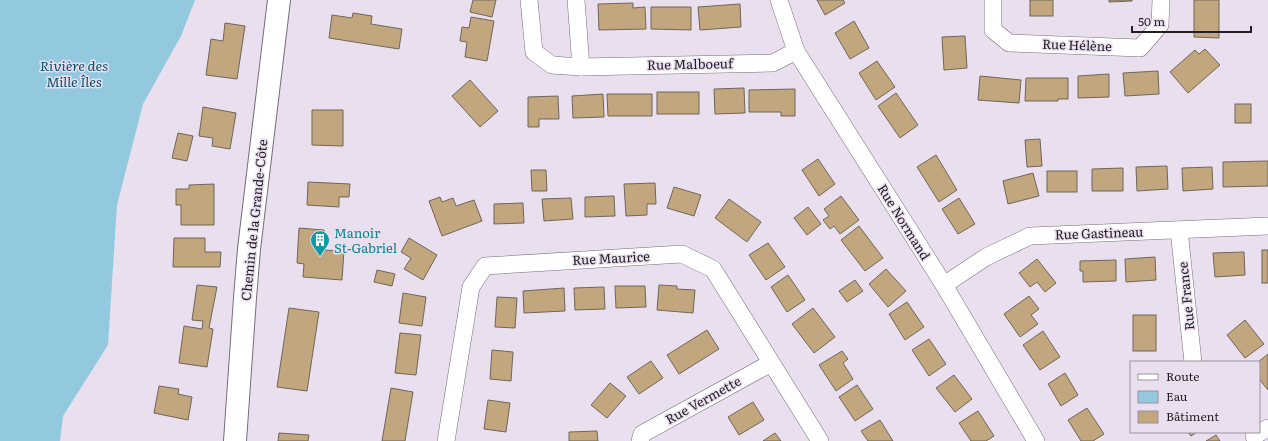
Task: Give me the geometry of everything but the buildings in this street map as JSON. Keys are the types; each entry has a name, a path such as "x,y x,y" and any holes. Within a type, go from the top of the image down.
{"main road":[{"name":"Chemin de la Grande-Côte","path":"235,441 248,260 279,0"}],"street":[{"name":"Rue Malboeuf","path":"529,0 534,52 552,65 581,67 773,63 796,51"},
{"path":"576,0 581,67"},
{"name":"Rue Normand","path":"779,0 796,51 944,284 1036,441"},
{"name":"Rue Hélène","path":"993,0 993,30 1009,42 1140,48 1160,25 1161,0"},
{"name":"Rue Gastineau","path":"944,284 986,257 1030,236 1268,226"},
{"name":"Rue France","path":"1179,230 1193,361"},
{"name":"Rue Maurice","path":"446,441 471,287 485,266 682,254 713,269 820,441"},
{"name":"Rue Vermette","path":"640,441 642,434 771,363"}],"water":[{"name":"Rivière des Mille Îles","path":"0,0 195,0 181,36 143,104 117,205 108,345 63,416 60,441 0,441"}],"place":[{"name":"Manoir St-Gabriel","path":"320,257"}]}
